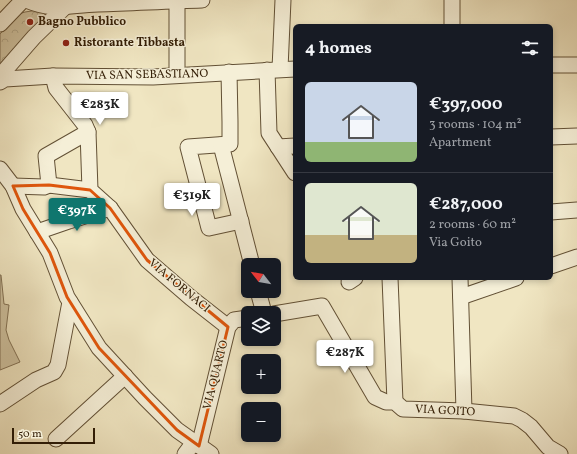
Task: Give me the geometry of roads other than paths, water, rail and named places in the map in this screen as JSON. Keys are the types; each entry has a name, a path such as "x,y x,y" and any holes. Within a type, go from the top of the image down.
{"street":[{"path":"0,24 22,0"},
{"path":"26,0 37,5 49,7 68,4 123,1 202,0"},
{"path":"283,0 281,69 269,133 293,170"},
{"path":"452,0 452,24"},
{"path":"177,1 177,75"},
{"path":"0,76 34,37 68,4"},
{"path":"553,65 577,65"},
{"name":"VIA SAN SEBASTIANO","path":"0,82 5,79 53,76 153,77 281,69"},
{"path":"229,72 230,122 225,145 250,258"},
{"path":"13,186 44,187 49,184 90,190 88,132 85,125 56,88 53,76"},
{"path":"49,184 46,156 88,132"},
{"path":"553,137 577,136"},
{"path":"225,145 188,147 209,228 241,221"},
{"path":"278,147 293,146"},
{"path":"0,169 13,186 23,209 50,253 70,302 99,348 197,449"},
{"name":"VIA FORNACI","path":"90,190 110,208 146,260 228,327"},
{"path":"37,232 68,220 110,208"},
{"path":"553,212 577,210"},
{"path":"553,265 577,257"},
{"path":"390,280 395,402"},
{"path":"460,280 464,411"},
{"path":"461,297 510,280"},
{"path":"0,404 36,380 54,372 58,365 70,302"},
{"name":"VIA GOITO","path":"281,313 322,306 375,397 386,402 395,402 403,408 464,411 514,416 531,427 548,447 560,454"},
{"name":"VIA QUARTO","path":"197,449 228,327 234,320 241,319"},
{"path":"56,439 125,376"}],"place":[{"name":"Bagno Pubblico","path":"30,22"},
{"name":"Ristorante Tibbasta","path":"66,43"}]}
